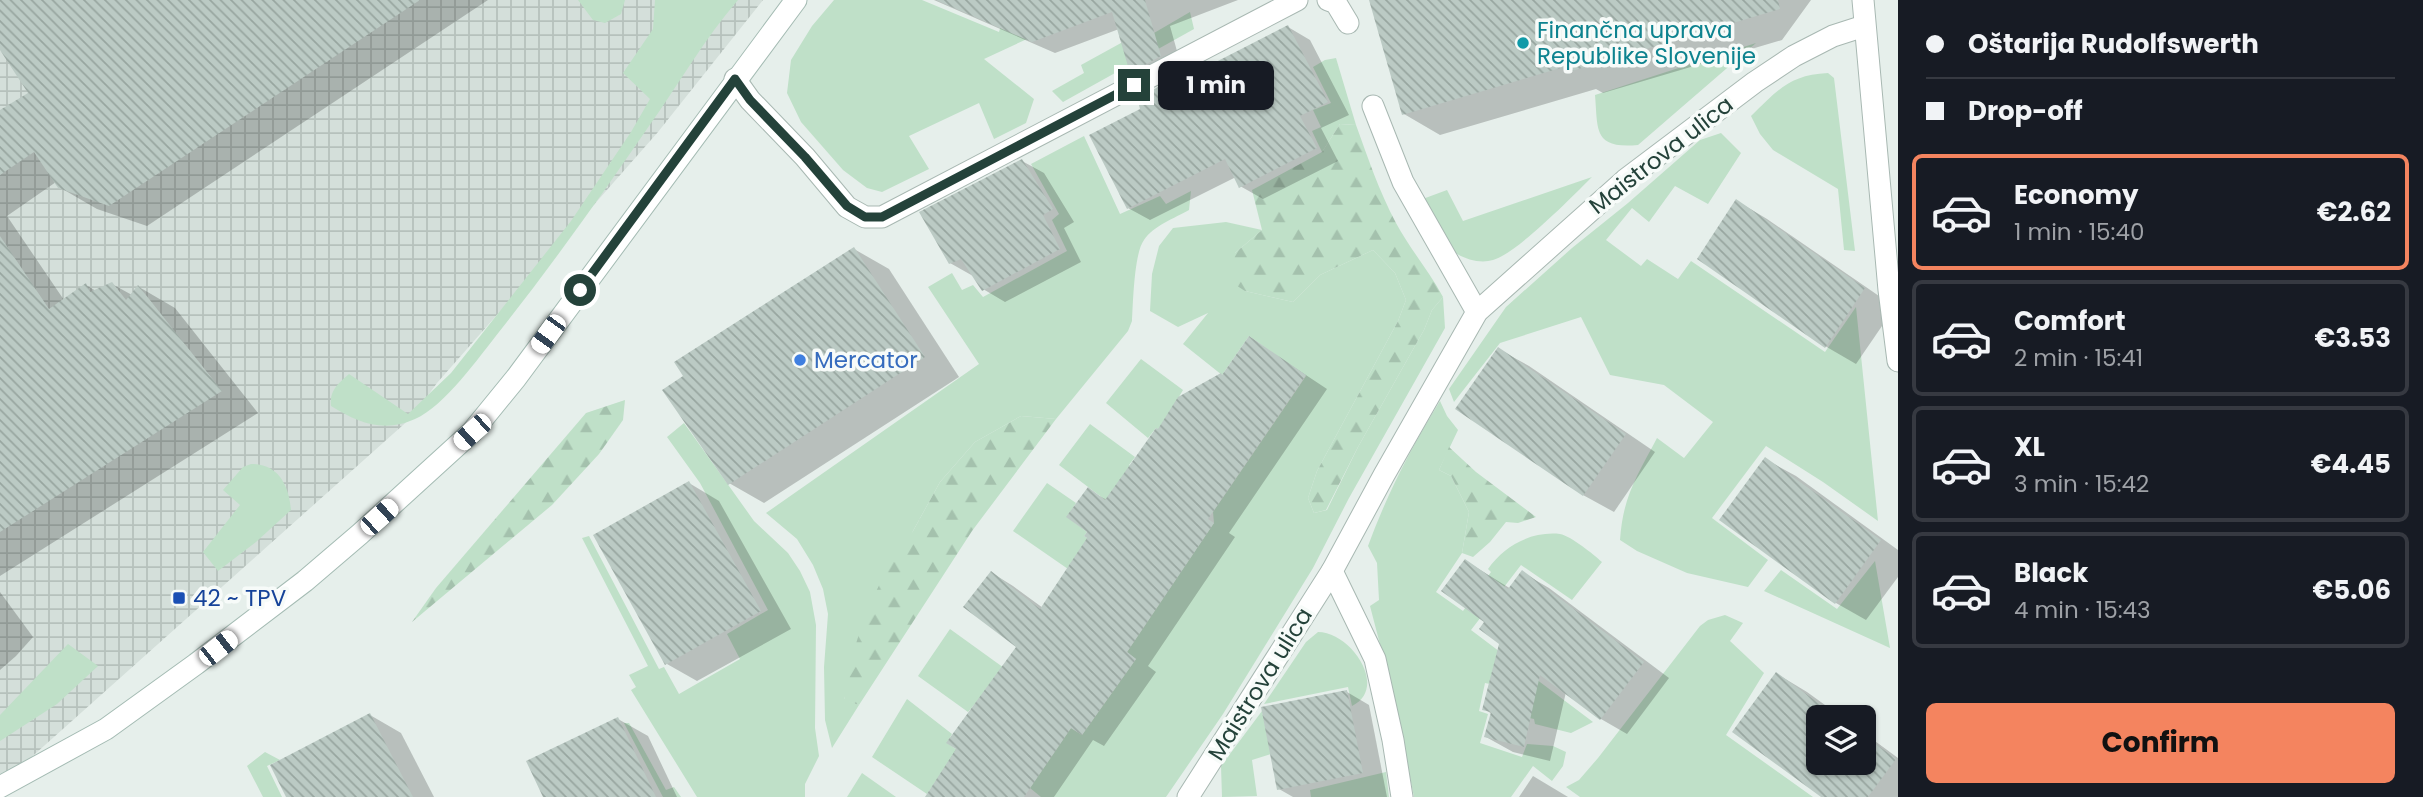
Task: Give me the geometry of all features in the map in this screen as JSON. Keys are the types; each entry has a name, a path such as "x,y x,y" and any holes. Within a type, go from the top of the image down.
{"street":[{"path":"0,787 106,729 196,664 351,542 472,432 516,377 796,0"},
{"path":"735,79 750,100 847,206 865,217 882,217 1297,0"},
{"path":"1328,0 1336,3 1348,23"},
{"path":"1863,0 1898,361"},
{"name":"Maistrova ulica","path":"1188,797 1332,571 1477,312 1625,180 1755,82 1803,51 1833,36 1864,26"},
{"path":"1373,106 1403,182 1477,312"},
{"name":"Maistrova ulica","path":"1332,571 1376,659 1394,740 1402,797"}],"shaded area":[{"path":"0,0 763,0 658,132 437,383 412,417 26,762 0,774"}],"green space":[{"path":"578,0 625,0 621,14 605,23 593,20"},
{"path":"655,0 738,0 703,46 576,230 472,367 426,413 404,423 382,426 372,424 331,406 333,391 349,374 408,414 451,373 571,221 650,99 623,73 653,29"},
{"path":"834,0 922,0 999,32 1003,18 1027,39 984,59 1034,99 1026,123 994,139 979,103 909,136 929,169 882,192 867,188 843,170 801,122 787,93 791,60 812,26"},
{"path":"1190,12 1194,29 1063,102 1052,91 1084,73 1081,65 1121,43 1154,33"},
{"path":"1756,43 1638,145 1613,144 1601,135 1595,95"},
{"path":"1336,58 1356,125 1340,124 1322,152 1312,131 1321,127 1313,110 1331,103 1313,67 1325,60"},
{"path":"1828,73 1834,78 1855,251 1844,250 1838,189 1773,150 1760,134 1751,116 1785,86 1803,77"},
{"path":"1340,124 1356,125 1374,174 1401,233 1443,297 1432,310 1424,330 1326,510 1314,513 1308,498 1317,471 1398,321 1406,300 1395,273 1373,250 1320,275 1293,302 1245,291 1228,280 1235,253 1262,230 1252,190 1322,152"},
{"path":"1721,133 1741,153 1708,204 1675,186 1649,222 1632,208 1606,240 1641,266 1647,259 1678,279 1691,261 1825,352 1856,307 1878,521 1766,446 1712,518 1768,560 1748,587 1687,573 1637,551 1620,540 1628,498 1657,438 1684,458 1713,422 1664,385 1610,375 1581,317 1500,343 1454,402 1449,389 1506,307 1700,140"},
{"path":"1084,136 1120,214 1160,196 1166,204 1191,191 1189,210 1159,226 1144,240 1136,267 1132,321 1128,331 1056,419 1021,416 975,442 940,482 913,531 844,699 859,705 832,748 825,720 824,667 828,614 823,589 813,565 797,539 766,513 979,364 928,287 952,273 962,290 973,285 983,297 1067,251 1052,220 1059,214 1031,164"},
{"path":"1592,177 1516,247 1488,261 1471,260 1452,250 1420,200 1447,190 1463,221"},
{"path":"1226,222 1262,230 1235,253 1245,291 1293,302 1320,275 1373,250 1395,273 1406,300 1398,321 1317,471 1308,498 1314,513 1327,510 1358,447 1424,330 1432,310 1443,297 1445,328 1349,498 1313,568 1223,714 1166,797 1041,797 1030,788 1071,728 1082,735 1136,659 1127,652 1214,523 1213,512 1306,376 1249,336 1222,375 1183,344 1208,313 1178,327 1150,311 1152,274 1159,246 1173,228"},
{"path":"1141,359 1183,390 1177,400 1178,444 1156,428 1148,438 1106,403"},
{"path":"625,400 623,420 599,454 552,505 412,622 436,588 586,413"},
{"path":"1440,401 1458,430 1439,470 1451,476 1469,512 1462,553 1436,592 1463,611 1491,572 1488,569 1502,553 1519,542 1539,535 1565,535 1602,562 1572,600 1521,565 1471,630 1593,722 1571,733 1535,724 1534,719 1525,717 1533,693 1485,683 1479,711 1488,714 1480,743 1522,757 1527,744 1553,746 1566,752 1563,766 1552,781 1533,766 1511,797 1414,797 1394,698 1370,606 1379,600 1377,563 1368,546 1400,472"},
{"path":"1021,416 1056,419 972,531 859,705 844,700 849,666 865,615 882,579 940,482 975,442"},
{"path":"684,423 754,521 788,553 810,592 816,625 815,728 819,756 805,784 805,797 697,797 631,690 636,687 629,675 648,666 582,538 589,536 659,669 664,667 679,694 740,659 727,634 768,610 700,483 667,437"},
{"path":"1090,424 1135,457 1129,465 1163,489 1108,502 1059,465"},
{"path":"1449,447 1476,472 1536,517 1518,523 1506,522 1473,557 1462,553 1469,512 1451,476 1439,470"},
{"path":"251,464 269,468 281,478 288,493 291,510 256,542 218,571 203,552 240,505 223,490 243,467"},
{"path":"1047,483 1076,503 1067,517 1087,532 1084,536 1114,556 1068,569 1013,531"},
{"path":"1875,561 1890,648 1764,591 1781,570 1837,609"},
{"path":"1725,615 1743,623 1730,641 1764,673 1726,735 1813,797 1580,797 1566,787 1579,780 1598,758 1700,626 1708,620"},
{"path":"950,629 1011,673 1004,718 978,700 968,712 918,676"},
{"path":"1318,632 1330,634 1342,641 1361,662 1367,687 1363,698 1352,706 1348,687 1264,704 1306,642"},
{"path":"68,644 98,666 57,704 0,741 0,715"},
{"path":"907,699 952,734 947,743 980,766 935,782 927,794 872,757"},
{"path":"1262,711 1271,754 1252,760 1257,796 1222,797 1221,766"},
{"path":"624,723 629,723 666,790 674,787 681,797 663,797"},
{"path":"265,752 280,760 267,766 282,797 263,797 247,766"},
{"path":"1386,772 1389,797 1311,797 1310,790"},
{"path":"862,773 896,797 847,797"}],"building":[{"path":"0,0 420,0 109,206 58,188 34,152 0,175 0,110 28,93 0,50"},
{"path":"936,0 1145,0 1161,56 1130,73 1112,12 1032,42"},
{"name":"Finančna uprava Republike Slovenije","path":"1369,0 1778,0 1780,9 1565,73 1564,67 1402,115"},
{"path":"1288,25 1328,102 1300,116 1317,148 1239,188 1225,159 1127,209 1089,135 1140,109 1137,98 1168,82 1169,86"},
{"path":"1022,159 1053,209 1043,215 1060,249 982,291 961,259 949,264 919,212"},
{"path":"1736,199 1865,288 1825,348 1697,259"},
{"path":"0,236 49,309 86,283 90,292 112,282 126,300 138,285 222,391 0,532"},
{"name":"Mercator","path":"854,247 925,357 728,485 662,390 683,376 674,362"},
{"path":"1249,336 1306,375 1208,519 1214,523 1127,652 1136,659 1082,735 1071,728 1024,797 925,797 956,749 946,743 1016,647 963,607 991,571 1040,609 1087,538 1084,536 1087,532 1066,517 1088,487 1105,500 1156,428 1158,429 1178,397 1221,373 1222,375"},
{"path":"1498,347 1626,434 1583,496 1455,409"},
{"path":"1765,457 1881,540 1835,604 1719,520"},
{"path":"689,481 761,611 665,665 593,535"},
{"path":"1465,559 1508,589 1522,570 1644,662 1600,720 1540,675 1524,747 1484,737 1491,712 1482,710 1499,644 1479,629 1484,622 1441,591"},
{"path":"1776,672 1821,705 1806,705 1806,775 1876,775 1876,744 1896,759 1868,797 1821,797 1732,732"},
{"path":"1347,690 1363,773 1277,790 1261,707"},
{"path":"370,713 413,797 286,797 270,765"},
{"path":"618,717 656,797 543,797 526,761"}],"place":[{"name":"Finančna uprava Republike Slovenije","path":"1523,43"},
{"name":"Mercator","path":"800,360"},
{"name":"42 ~ TPV","path":"179,598"}],"route":[{"path":"580,290 735,79 750,100 847,206 865,217 882,217 1134,85"}]}
